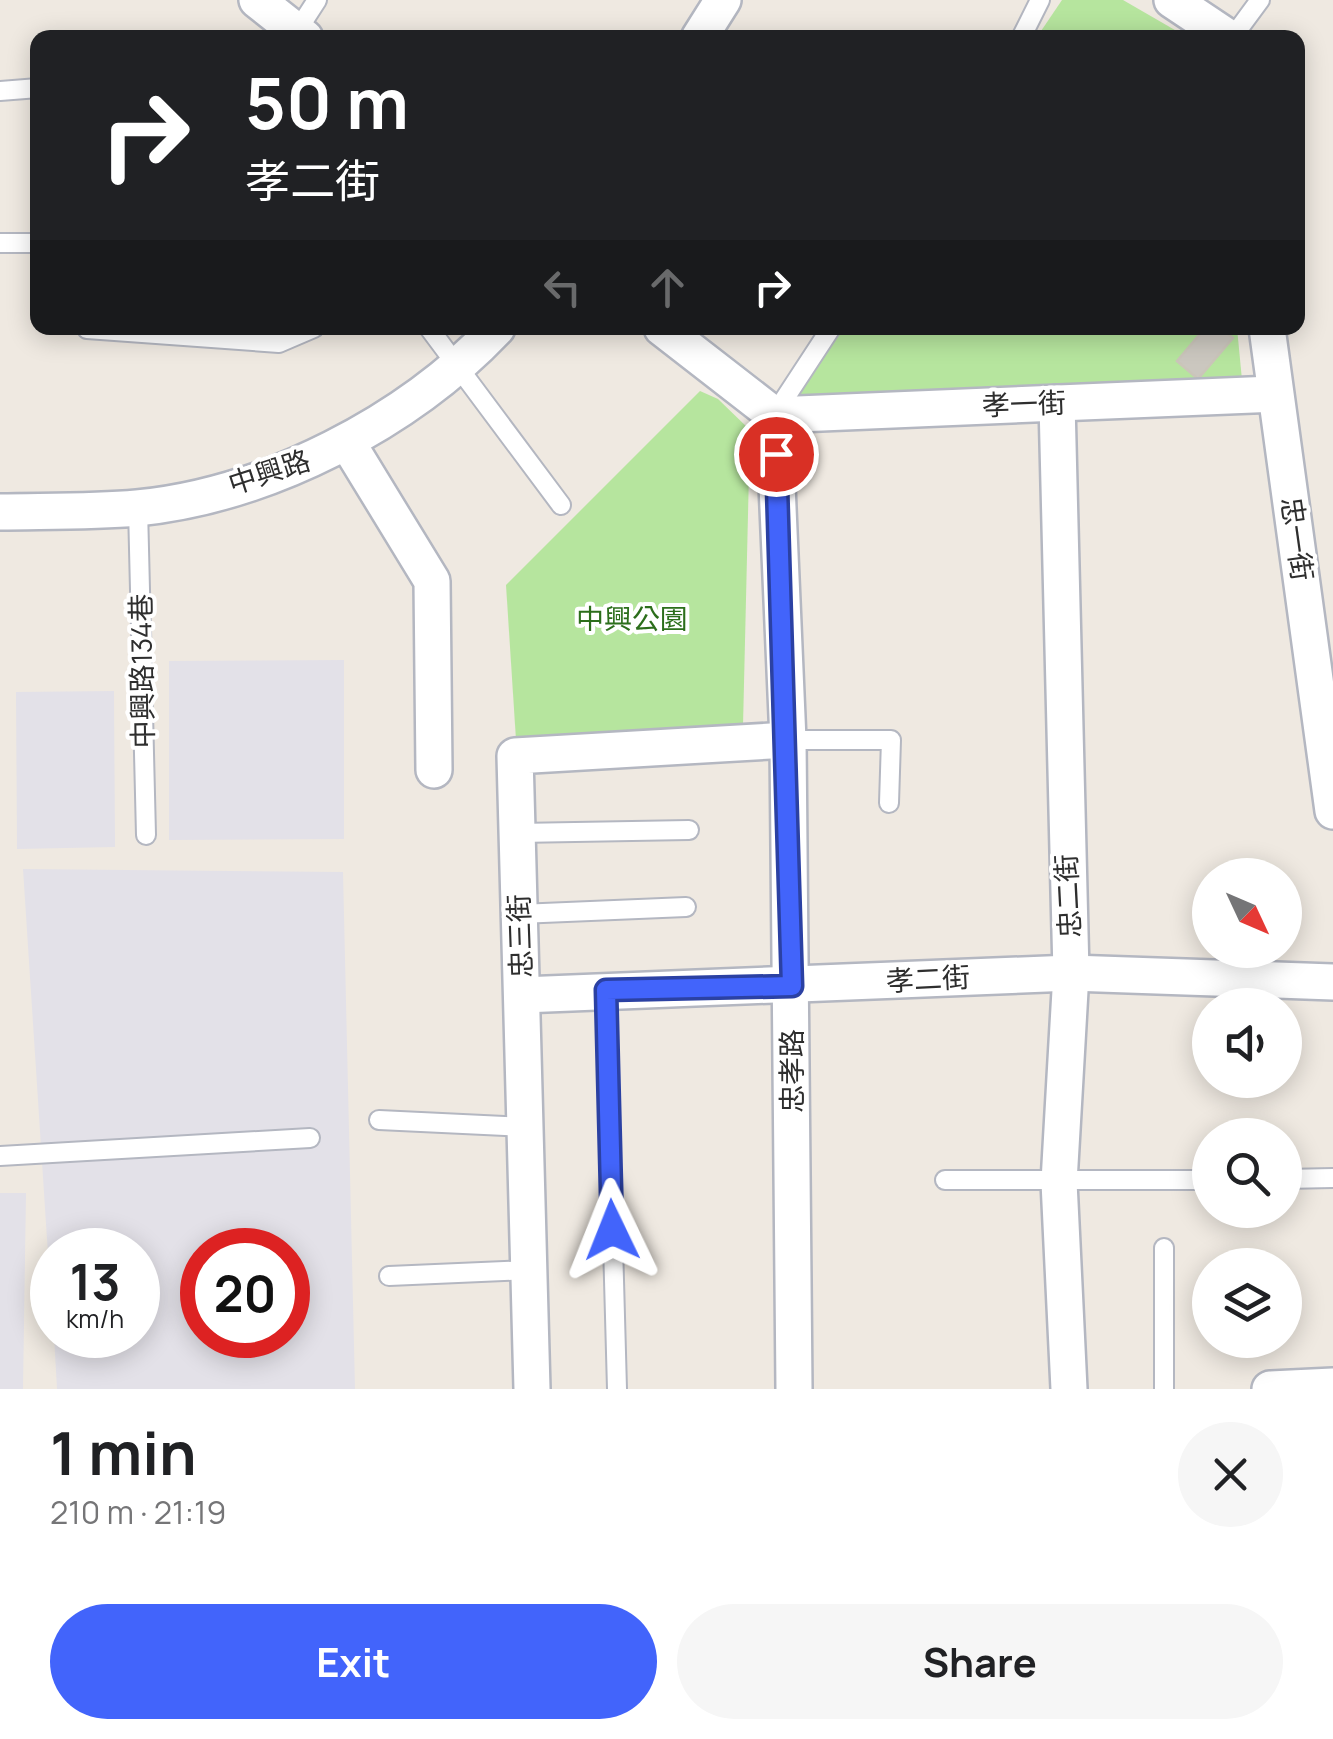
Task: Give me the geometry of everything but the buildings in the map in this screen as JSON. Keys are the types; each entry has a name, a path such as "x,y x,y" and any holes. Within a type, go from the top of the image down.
{"street":[{"path":"258,0 294,30"},
{"path":"704,30 723,0"},
{"path":"1172,0 1218,30"},
{"name":"中興路","path":"0,512 138,508 249,481 347,442 395,414 456,370 490,335"},
{"path":"671,335 774,415"},
{"name":"忠一街","path":"1268,335 1333,811"},
{"name":"孝一街","path":"774,415 1275,394"},
{"name":"忠二街","path":"1057,403 1071,972 1059,1182 1069,1389"},
{"name":"忠孝路","path":"774,415 788,740 794,1389"},
{"path":"347,442 432,581 434,770"},
{"name":"忠三街","path":"532,1389 515,756 788,740"},
{"name":"孝二街","path":"522,995 1071,972 1333,982"},
{"path":"1270,1389 1333,1386"}],"lane":[{"path":"302,30 317,0"},
{"path":"1025,30 1040,0"},
{"path":"1236,30 1260,0"},
{"path":"0,91 30,89"},
{"path":"0,242 30,244"},
{"path":"169,335 279,343 298,335"},
{"path":"433,335 560,505"},
{"path":"774,415 826,335"},
{"name":"中興路134巷","path":"138,508 146,835"},
{"path":"788,740 891,740 890,804"},
{"path":"518,834 688,830"},
{"path":"519,914 686,907"},
{"path":"606,990 616,1389"},
{"path":"380,1120 526,1127"},
{"path":"1,1156 310,1138"},
{"path":"1302,1179 1333,1178"},
{"path":"945,1180 1192,1180"},
{"path":"1164,1248 1164,1389"},
{"path":"389,1276 529,1270"}],"shaded area":[{"path":"344,660 344,839 169,840 169,661"},
{"path":"114,691 115,847 17,849 16,692"},
{"path":"23,869 343,872 355,1389 57,1389 55,1358 160,1358 160,1228 46,1228"},
{"path":"0,1193 26,1193 23,1389 0,1389"}],"green space":[{"path":"1062,0 1123,0 1175,30 1042,30"},
{"path":"839,335 1238,335 1242,380 803,399 800,391"},
{"name":"中興公園","path":"700,391 718,399 750,430 743,726 516,740 506,585"}],"route":[{"path":"612,1230 606,990 792,986 788,740 776,454"}]}
